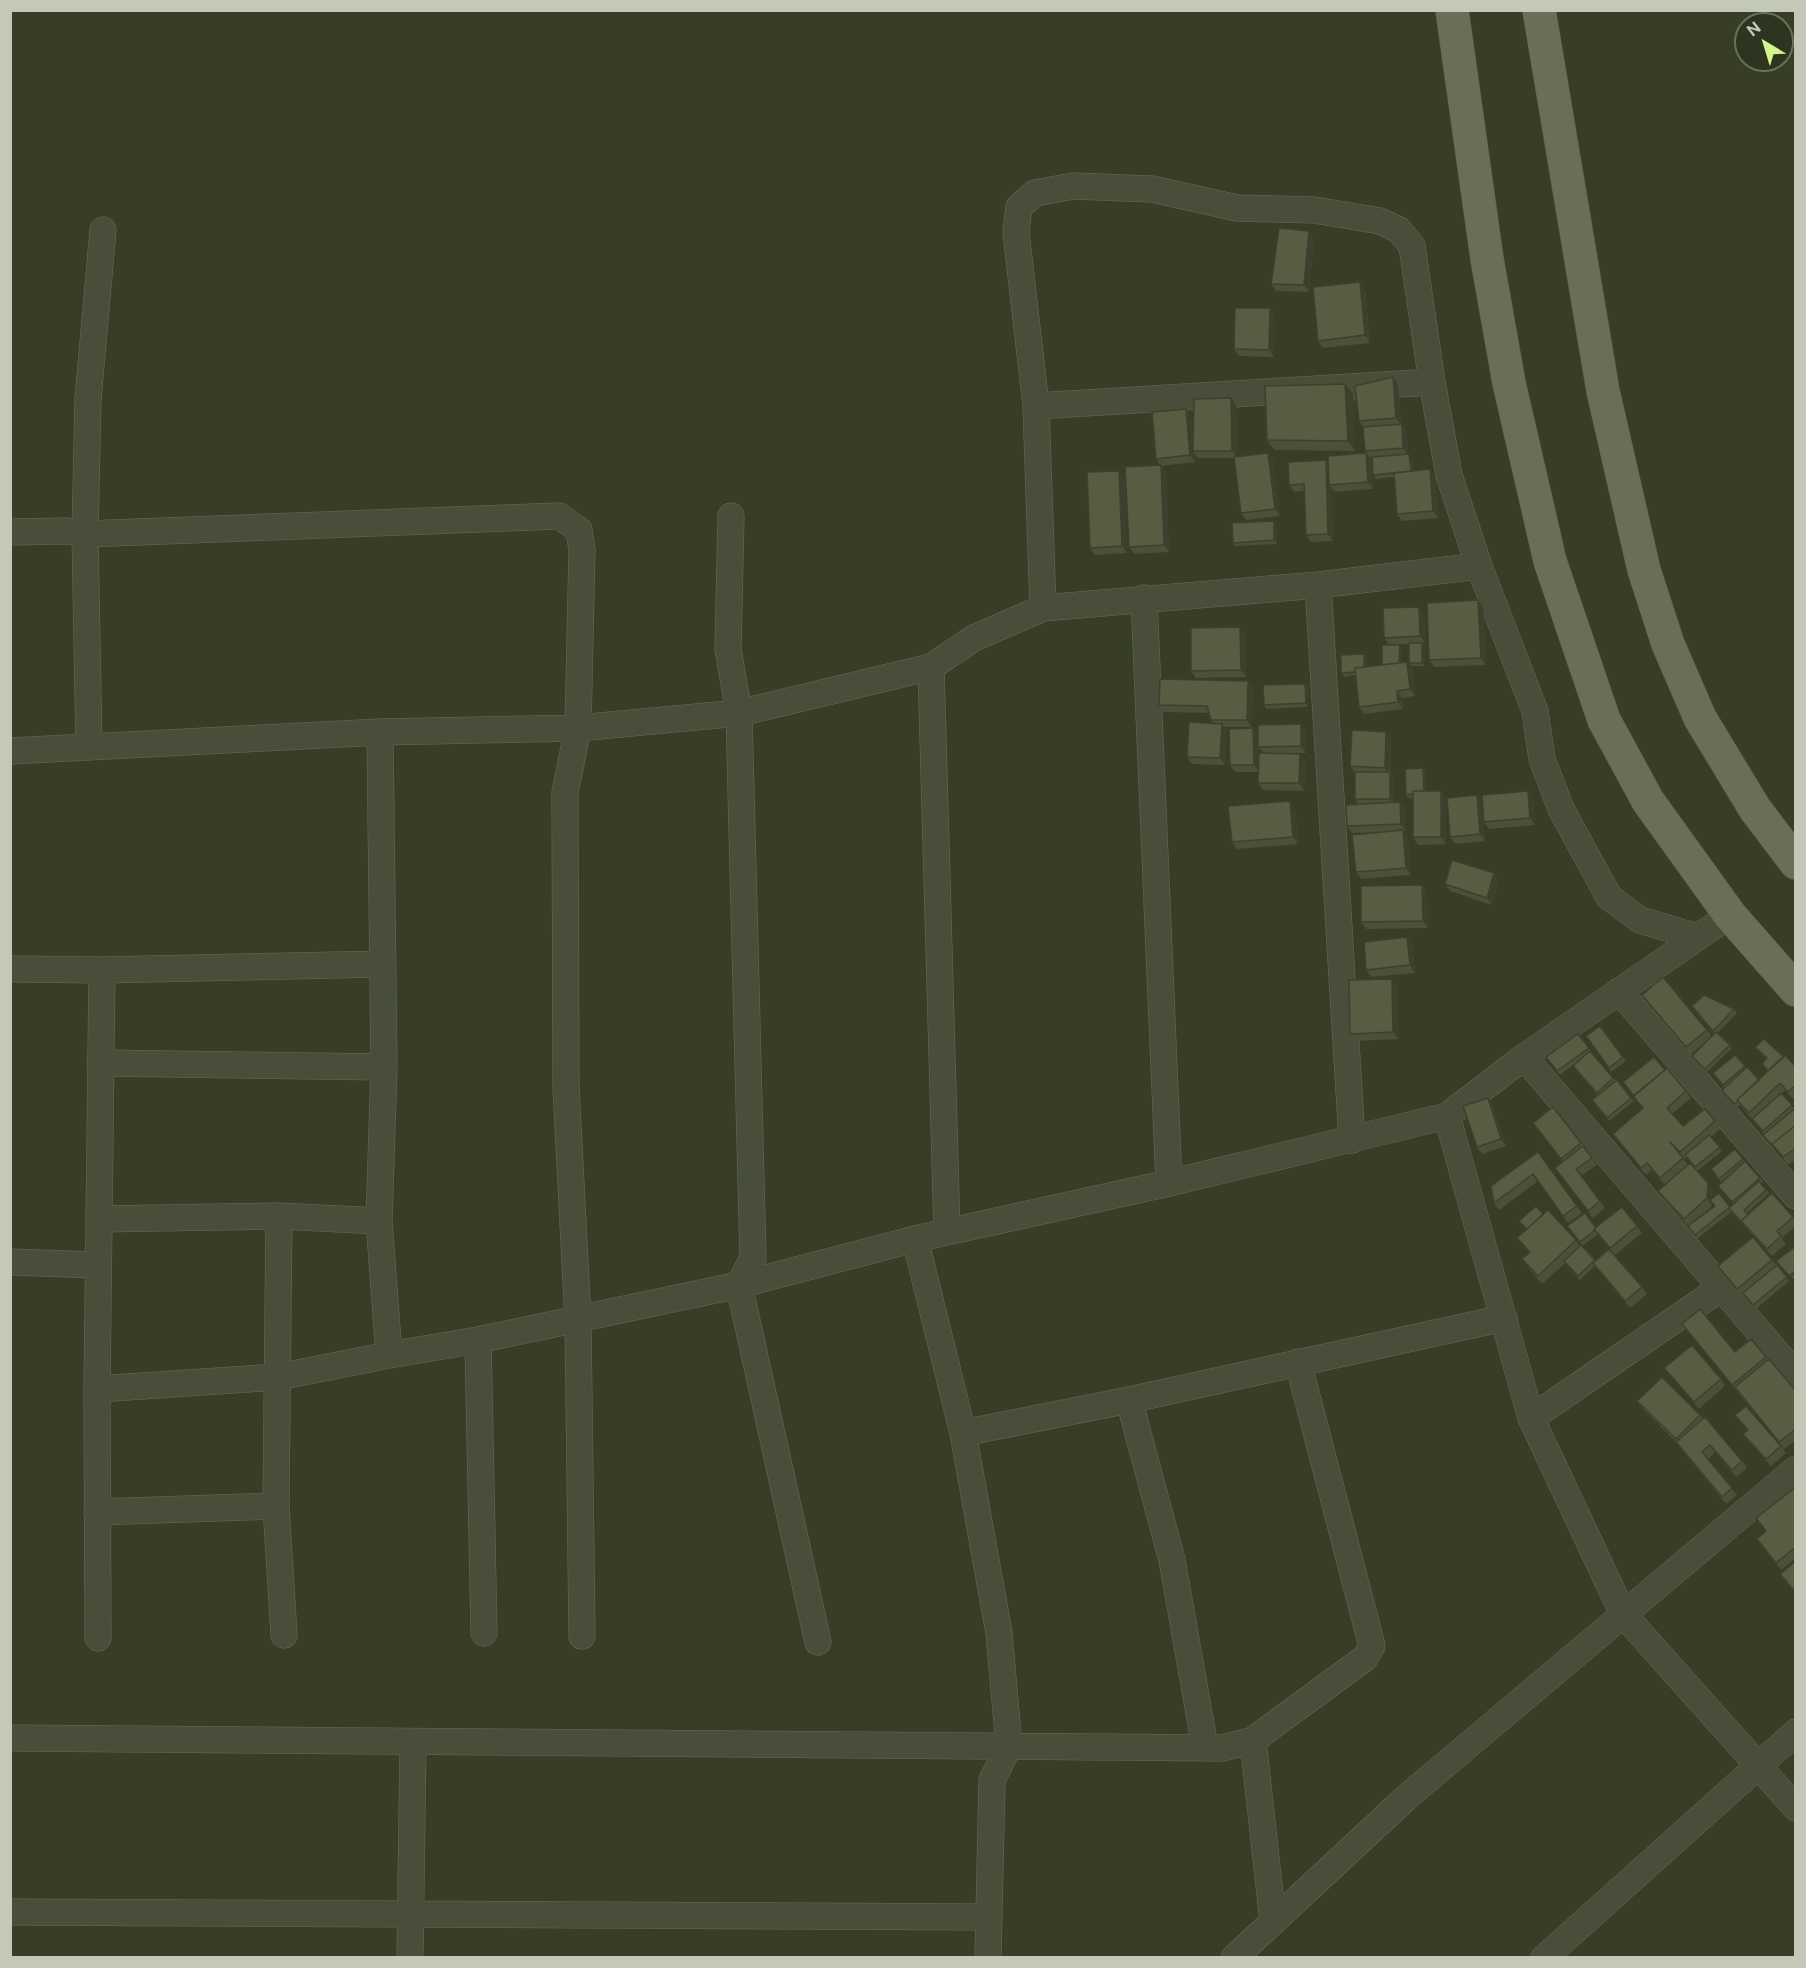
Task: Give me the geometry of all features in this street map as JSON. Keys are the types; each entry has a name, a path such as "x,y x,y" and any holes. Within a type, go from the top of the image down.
{"main road":[{"path":"1452,10 1487,259 1509,383 1550,561 1604,720 1648,801 1730,915 1796,990"},
{"path":"1539,10 1603,391 1644,570 1668,644 1700,717 1755,808 1796,863"}],"street":[{"path":"1043,608 1036,406 1016,232 1019,207 1035,194 1073,186 1152,189 1237,208 1314,210 1380,221 1399,230 1412,246 1432,382 1449,475 1479,566 1535,711 1542,759 1561,809 1610,897 1640,920 1697,937"},
{"path":"89,747 85,534 88,399 103,230"},
{"path":"1036,406 1432,382"},
{"path":"10,532 67,531 85,534 559,516 579,530 582,550 578,728 565,793 565,852 566,1087 578,1320 582,1636"},
{"path":"731,516 728,649 739,713 753,1258 739,1285 818,1642"},
{"path":"10,751 380,732 578,728 739,713 931,667 974,639 1043,608 1318,585 1479,566"},
{"path":"1318,585 1352,1140"},
{"path":"1144,598 1169,1183"},
{"path":"931,667 947,1232"},
{"path":"380,732 384,1067 379,1221 389,1355"},
{"path":"97,1389 278,1377 578,1320 739,1285 915,1239 1169,1183 1447,1116 1524,1056 1730,915"},
{"path":"10,969 102,970 382,964"},
{"path":"98,1638 97,1389 102,970"},
{"path":"1619,991 1796,1196"},
{"path":"1524,1056 1796,1375"},
{"path":"100,1063 384,1067"},
{"path":"1447,1116 1532,1418 1623,1614 1796,1808"},
{"path":"100,1219 279,1216 379,1221"},
{"path":"279,1216 276,1506 284,1635"},
{"path":"915,1239 963,1433 999,1633 1009,1746 992,1780 988,1958"},
{"path":"10,1262 98,1265"},
{"path":"1532,1418 1721,1288"},
{"path":"963,1433 1129,1400 1504,1318"},
{"path":"478,1340 484,1633"},
{"path":"10,1738 1223,1748 1252,1740 1365,1659 1372,1646 1298,1362"},
{"path":"1129,1400 1172,1560 1205,1747"},
{"path":"1234,1958 1408,1796 1796,1469"},
{"path":"97,1512 276,1506"},
{"path":"1544,1957 1796,1732"},
{"path":"1252,1740 1273,1922"},
{"path":"410,1958 413,1742"},
{"path":"10,1912 989,1917"}],"building":[{"path":"1279,228 1309,231 1304,285 1271,284"},
{"path":"1360,282 1365,335 1318,341 1313,287"},
{"path":"1235,308 1270,308 1269,350 1234,349"},
{"path":"1393,377 1396,418 1359,421 1355,386"},
{"path":"1345,384 1348,441 1267,440 1265,386"},
{"path":"1231,398 1232,451 1193,451 1194,399"},
{"path":"1186,409 1190,455 1156,459 1152,412"},
{"path":"1402,424 1403,448 1365,451 1363,427"},
{"path":"1268,453 1275,509 1241,513 1234,457"},
{"path":"1366,453 1368,482 1329,485 1328,456"},
{"path":"1409,454 1411,471 1373,475 1372,457"},
{"path":"1326,460 1328,534 1306,535 1304,484 1289,485 1288,462"},
{"path":"1161,465 1164,545 1129,547 1125,467"},
{"path":"1430,469 1433,511 1397,514 1394,473"},
{"path":"1119,471 1122,546 1090,548 1087,472"},
{"path":"1274,521 1274,540 1233,543 1232,523"},
{"path":"1478,600 1481,658 1429,660 1427,603"},
{"path":"1419,607 1420,636 1384,638 1383,608"},
{"path":"1240,627 1241,670 1191,671 1191,628"},
{"path":"1409,643 1422,643 1422,663 1409,663"},
{"path":"1382,645 1400,645 1399,663 1382,665"},
{"path":"1364,654 1364,667 1355,668 1355,672 1341,673 1341,655"},
{"path":"1407,662 1410,689 1397,691 1398,702 1359,707 1355,668"},
{"path":"1160,679 1248,681 1247,720 1211,720 1207,706 1159,705"},
{"path":"1305,684 1306,703 1264,705 1263,685"},
{"path":"1189,722 1222,724 1220,758 1187,757"},
{"path":"1301,724 1301,746 1258,747 1258,725"},
{"path":"1253,728 1254,765 1230,765 1229,729"},
{"path":"1352,730 1386,732 1385,768 1350,766"},
{"path":"1259,753 1300,754 1299,783 1258,783"},
{"path":"1423,768 1424,791 1413,791 1413,794 1406,795 1405,769"},
{"path":"1355,772 1390,772 1390,799 1355,799"},
{"path":"1413,791 1441,791 1441,837 1413,837"},
{"path":"1528,791 1530,818 1484,822 1482,795"},
{"path":"1477,795 1480,834 1450,837 1447,798"},
{"path":"1290,801 1293,837 1232,842 1228,806"},
{"path":"1400,802 1401,824 1347,826 1346,805"},
{"path":"1403,830 1406,868 1356,872 1352,835"},
{"path":"1452,860 1494,873 1487,898 1445,884"},
{"path":"1422,885 1423,921 1361,922 1361,886"},
{"path":"1407,937 1410,965 1366,970 1364,942"},
{"path":"1663,977 1707,1030 1686,1047 1642,995"},
{"path":"1392,979 1393,1032 1350,1034 1349,980"},
{"path":"1704,995 1734,1009 1713,1031 1692,1006"},
{"path":"1600,1026 1623,1057 1609,1068 1586,1036"},
{"path":"1716,1032 1730,1045 1705,1069 1692,1056"},
{"path":"1578,1034 1589,1048 1557,1071 1546,1057"},
{"path":"1764,1039 1784,1057 1768,1071 1762,1064 1767,1058 1755,1047"},
{"path":"1590,1051 1613,1078 1597,1093 1573,1066"},
{"path":"1735,1055 1745,1066 1723,1085 1713,1073"},
{"path":"1785,1055 1796,1067 1796,1085 1788,1092 1780,1083 1749,1113 1737,1100"},
{"path":"1654,1057 1665,1070 1634,1096 1623,1082"},
{"path":"1747,1067 1759,1080 1734,1104 1722,1090"},
{"path":"1667,1068 1686,1091 1667,1108 1683,1126 1705,1109 1715,1121 1680,1152 1670,1142 1683,1158 1660,1178 1647,1163 1641,1168 1613,1134 1643,1108 1633,1096"},
{"path":"1617,1080 1631,1098 1607,1118 1592,1100"},
{"path":"1781,1093 1792,1105 1763,1131 1752,1119"},
{"path":"1488,1098 1501,1139 1477,1147 1463,1106"},
{"path":"1553,1107 1581,1143 1561,1159 1533,1123"},
{"path":"1794,1109 1796,1125 1772,1145 1763,1135"},
{"path":"1796,1125 1796,1148 1783,1157 1772,1144"},
{"path":"1709,1135 1720,1147 1695,1167 1685,1155"},
{"path":"1583,1146 1592,1158 1576,1169 1600,1201 1588,1211 1555,1168"},
{"path":"1735,1149 1743,1159 1719,1179 1711,1169"},
{"path":"1538,1152 1577,1206 1563,1216 1533,1174 1494,1203 1491,1186"},
{"path":"1745,1161 1760,1178 1732,1202 1718,1186"},
{"path":"1690,1163 1708,1183 1707,1198 1684,1219 1658,1191"},
{"path":"1759,1181 1766,1190 1744,1210 1748,1215 1741,1221 1743,1224 1729,1208"},
{"path":"1719,1193 1730,1207 1695,1235 1688,1226 1715,1206 1710,1200"},
{"path":"1772,1193 1793,1217 1777,1231 1781,1236 1767,1249 1741,1221"},
{"path":"1536,1206 1543,1214 1527,1229 1519,1221"},
{"path":"1622,1207 1637,1226 1610,1248 1594,1229"},
{"path":"1548,1210 1576,1240 1538,1276 1522,1259 1530,1252 1517,1238"},
{"path":"1585,1213 1596,1228 1580,1242 1567,1226"},
{"path":"1753,1237 1772,1260 1737,1289 1718,1266"},
{"path":"1581,1245 1595,1260 1578,1276 1564,1261"},
{"path":"1796,1246 1796,1270 1789,1276 1776,1261"},
{"path":"1609,1249 1642,1287 1625,1301 1593,1263"},
{"path":"1777,1265 1787,1277 1753,1305 1743,1293"},
{"path":"1700,1309 1735,1352 1751,1339 1766,1357 1732,1385 1682,1324"},
{"path":"1692,1345 1721,1379 1694,1402 1664,1368"},
{"path":"1769,1359 1796,1391 1796,1429 1779,1442 1735,1387"},
{"path":"1662,1377 1700,1415 1676,1439 1637,1401"},
{"path":"1746,1406 1781,1446 1766,1459 1743,1434 1748,1430 1735,1415"},
{"path":"1705,1417 1742,1461 1732,1470 1710,1445 1702,1452 1732,1488 1722,1497 1676,1442"},
{"path":"1796,1487 1796,1547 1776,1563 1757,1539 1766,1531 1756,1518"},
{"path":"1796,1561 1796,1593 1780,1574"}]}
